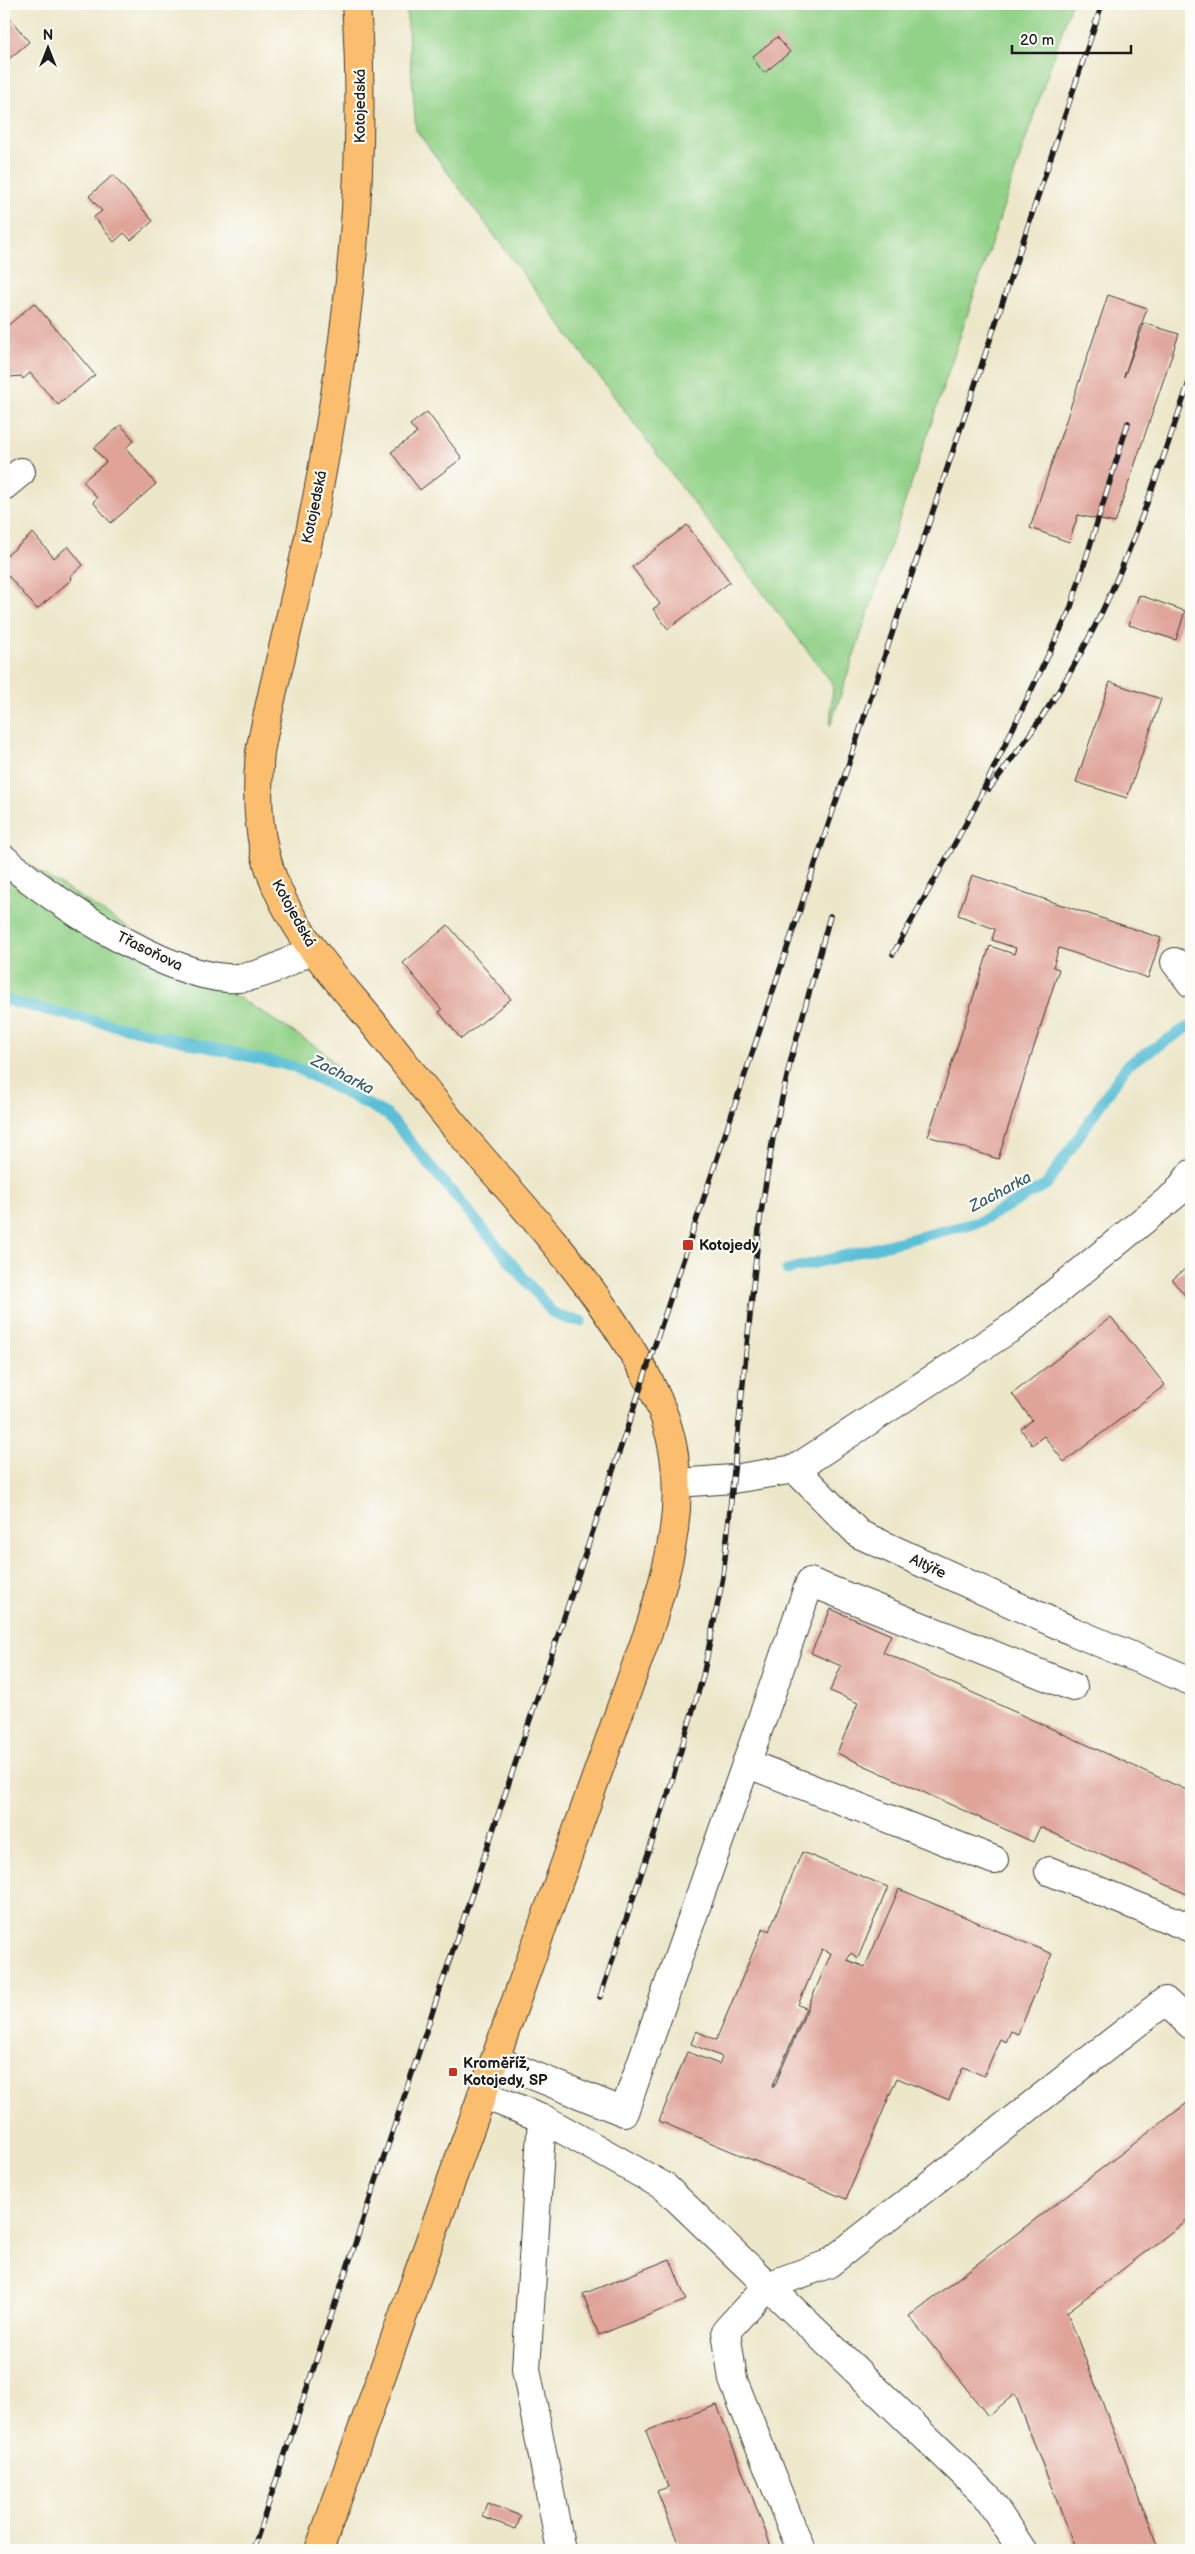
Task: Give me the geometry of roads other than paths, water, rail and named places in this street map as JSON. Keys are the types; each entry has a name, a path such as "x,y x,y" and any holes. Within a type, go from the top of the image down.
{"main road":[{"name":"Kotojedská","path":"319,2550 651,1624 668,1569 676,1526 677,1483 668,1429 653,1388 646,1373 594,1292 545,1230 466,1140 312,948 276,886 264,851 258,817 257,786 260,752 316,504 342,342 358,192 360,114 356,4"}],"street":[{"name":"Třasoňova","path":"4,859 34,884 79,915 154,956 209,976 229,979 252,975 295,960 312,948"},
{"path":"677,1483 733,1479 795,1469 1017,1324 1177,1193 1191,1174"},
{"name":"Altýře","path":"795,1469 859,1534 1072,1631 1191,1681"},
{"path":"495,2060 624,2112 810,1582 1073,1687"},
{"path":"746,1763 994,1860"},
{"path":"1048,1871 1191,1928"},
{"path":"801,2550 733,2380 726,2331 767,2286 828,2264 1165,2001 1191,2026"},
{"path":"482,2094 542,2118 665,2187 986,2495 1022,2550"},
{"path":"542,2118 526,2369 561,2550"}],"waterway":[{"name":"Zacharka","path":"4,1000 295,1067 388,1115 552,1312 568,1319 581,1321"},
{"name":"Zacharka","path":"787,1270 979,1222 1046,1185 1127,1065 1188,1027"}],"railway":[{"path":"253,2550 1102,4"},
{"path":"989,789 1050,705 1072,669 1099,618 1129,551 1191,377"},
{"path":"893,954 974,809 1070,610 1128,423"},
{"path":"600,1997 668,1794 703,1676 723,1577 760,1219 773,1138 791,1059 830,916"}],"place":[{"name":"Kotojedy","path":"688,1245"},
{"name":"Kroměříž, Kotojedy, SP","path":"453,2072"}]}
